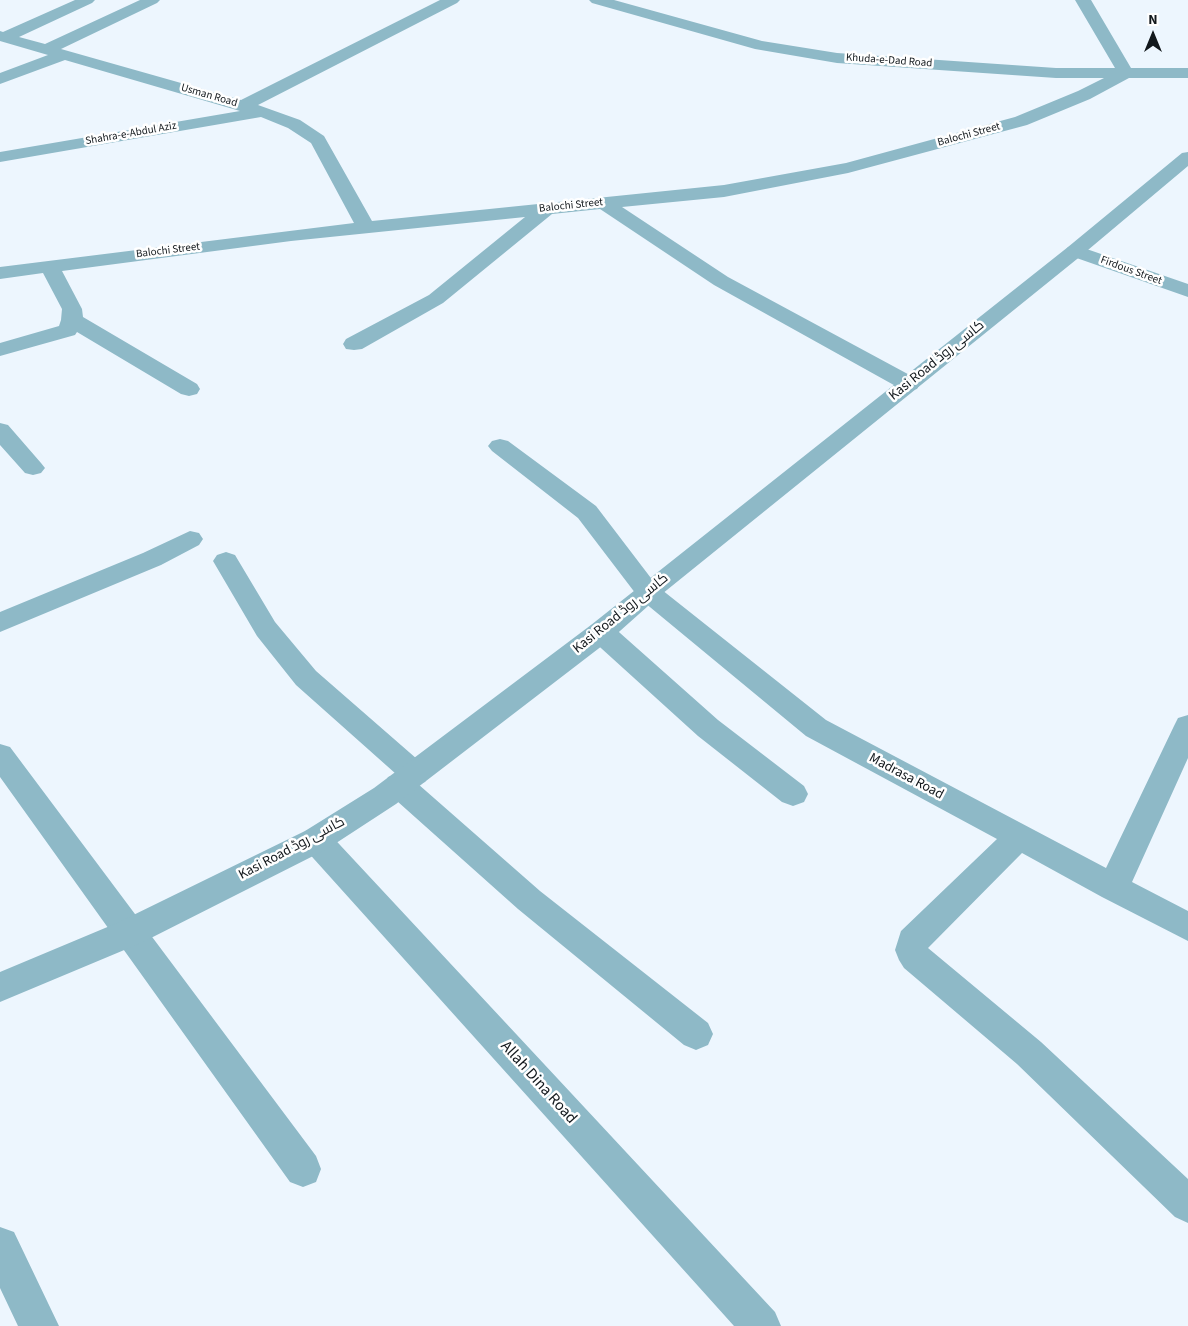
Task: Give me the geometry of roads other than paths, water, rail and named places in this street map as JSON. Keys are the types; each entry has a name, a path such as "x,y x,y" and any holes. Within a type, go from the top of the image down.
{"street":[{"path":"3,36 87,0"},
{"path":"47,49 152,0"},
{"path":"243,106 452,0"},
{"name":"Khuda-e-Dad Road","path":"596,0 761,46 837,58 1056,73 1188,73"},
{"path":"1083,0 1126,73"},
{"name":"Usman Road","path":"3,36 263,112 294,124 318,140 366,227"},
{"path":"0,80 65,54"},
{"name":"Balochi Street","path":"0,273 366,227 724,190 848,168 1021,121 1084,95 1126,73"},
{"name":"Shahra-e-Abdul Aziz","path":"0,157 263,112"},
{"name":"Kasi Road کاسی روڈ","path":"0,986 129,932 316,840 407,780 601,632 648,592 1075,251 1188,157"},
{"path":"603,203 720,281 909,384"},
{"path":"354,344 436,299 547,209"},
{"name":"Firdous Street","path":"1075,251 1188,292"},
{"path":"0,350 67,330 72,320 72,309 49,266"},
{"path":"72,320 189,389"},
{"path":"0,430 33,468"},
{"name":"Madrasa Road","path":"500,446 587,512 648,592 816,728 1188,927"},
{"path":"0,623 152,559 190,539"},
{"path":"226,561 266,629 306,678 407,780 529,900 696,1034"},
{"path":"601,632 708,728 793,794"},
{"path":"1113,888 1188,726"},
{"path":"0,755 303,1170"},
{"path":"1019,837 913,941 911,950 916,958 1029,1053 1188,1204"},
{"name":"Allah Dina Road","path":"316,840 761,1326"},
{"path":"0,1246 39,1326"}]}
